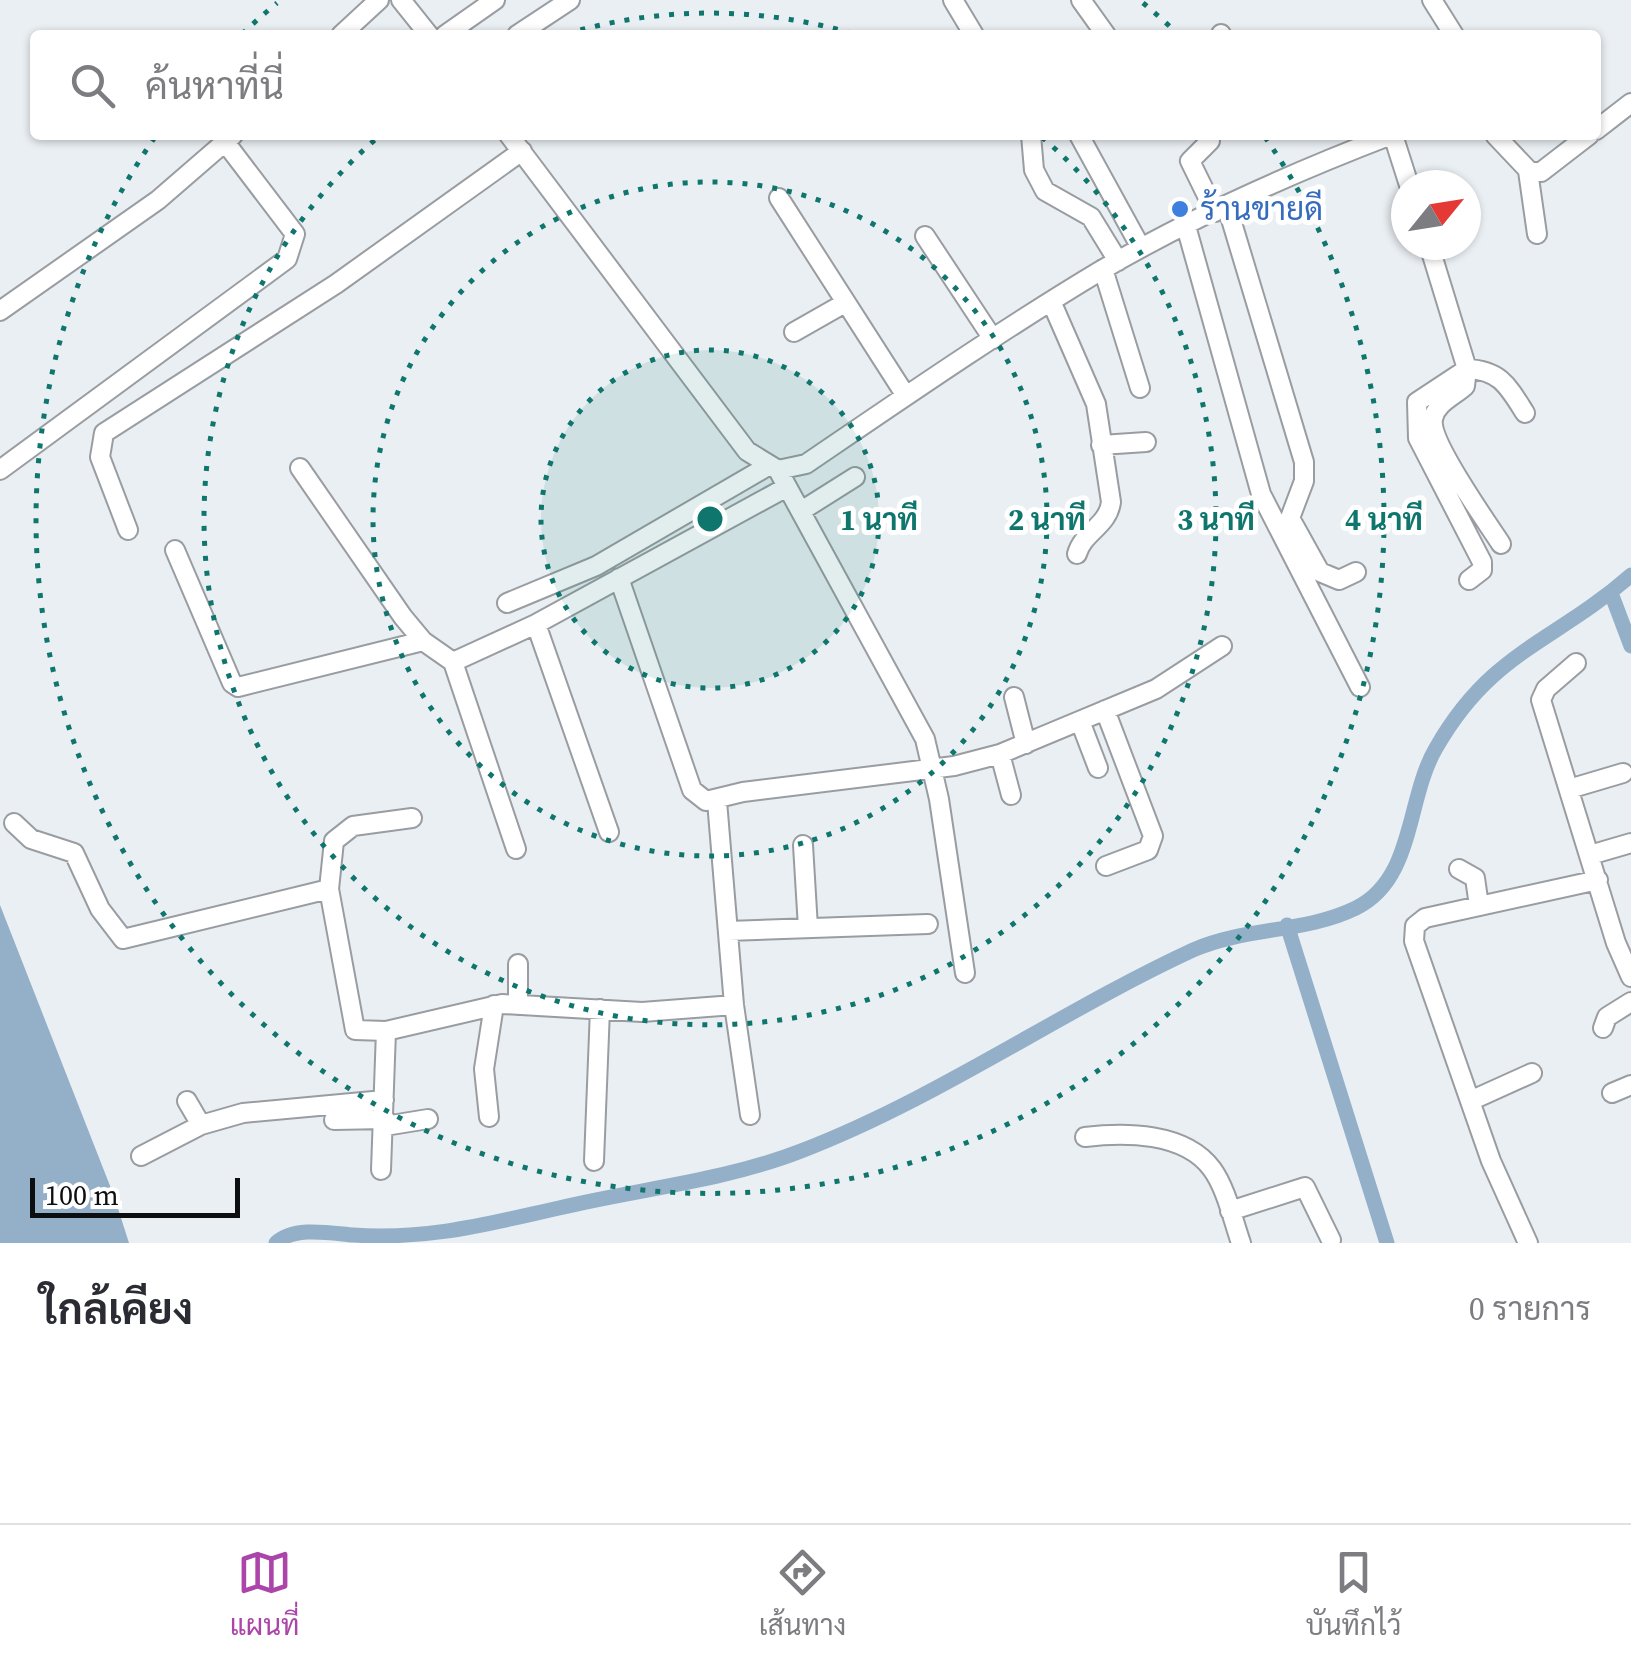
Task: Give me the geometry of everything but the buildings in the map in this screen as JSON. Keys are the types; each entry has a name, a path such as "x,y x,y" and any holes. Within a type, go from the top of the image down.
{"street":[{"path":"346,30 378,0"},
{"path":"401,0 425,30"},
{"path":"452,30 495,0"},
{"path":"524,30 570,0"},
{"path":"954,0 971,30"},
{"path":"1080,0 1102,30"},
{"path":"1432,0 1451,30"},
{"path":"1601,124 1631,103"},
{"path":"0,311 134,218 228,140"},
{"path":"0,470 287,259 295,234 230,140"},
{"path":"513,140 722,421 746,451 778,474 904,696 934,767 964,972"},
{"path":"1031,140 1034,170 1045,191 1091,217 1111,266 1140,388"},
{"path":"1081,140 1142,248"},
{"path":"1337,140 1345,153"},
{"path":"507,603 596,566 778,474 806,464 993,338 1142,248 1379,140"},
{"path":"1394,140 1404,170"},
{"path":"1528,171 1541,172 1580,140"},
{"path":"1210,141 1190,161 1221,209 1304,462 1304,481 1292,501 1290,518 1320,572 1339,580 1356,572"},
{"path":"1507,142 1528,171 1537,234"},
{"path":"128,530 100,457 104,433 336,284 522,151"},
{"path":"779,198 906,396"},
{"path":"1186,226 1261,494 1360,687"},
{"path":"925,236 993,338"},
{"path":"1434,260 1467,369 1465,386 1438,408 1433,428 1501,544"},
{"path":"1051,302 1096,404 1111,509 1103,523 1080,544 1077,554"},
{"path":"794,332 845,303"},
{"path":"1470,580 1482,570 1482,562 1418,438 1414,409 1417,402 1467,369 1488,370 1504,379 1525,413"},
{"path":"1101,445 1146,442"},
{"path":"300,468 423,641 453,662 516,849"},
{"path":"453,662 536,624 619,578 778,474"},
{"path":"801,511 856,477"},
{"path":"175,550 232,682 238,686 423,641"},
{"path":"619,578 692,790 698,798 718,801 743,792 934,767 1000,754 1156,690 1222,646"},
{"path":"536,624 608,832"},
{"path":"1576,663 1542,694 1631,976"},
{"path":"1014,697 1026,744"},
{"path":"1105,710 1153,836 1148,850 1106,866"},
{"path":"1080,721 1098,768"},
{"path":"1000,754 1011,795"},
{"path":"1569,789 1623,772"},
{"path":"718,801 734,1005 750,1115"},
{"path":"412,818 343,830 334,841 328,889 350,1023 364,1033 386,1032 494,1005 642,1012 734,1005"},
{"path":"14,823 31,839 74,854 100,909 122,939 328,889"},
{"path":"1590,854 1631,842"},
{"path":"802,845 808,928"},
{"path":"1459,870 1475,878 1479,906"},
{"path":"1528,1243 1470,1101 1414,941 1415,926 1425,918 1598,880"},
{"path":"728,932 928,924"},
{"path":"518,964 518,1005"},
{"path":"1603,1028 1607,1017 1631,1002"},
{"path":"489,1117 484,1068 494,1005"},
{"path":"594,1161 600,1009"},
{"path":"381,1170 386,1032"},
{"path":"1470,1101 1532,1073"},
{"path":"1612,1093 1631,1084"},
{"path":"187,1101 201,1124"},
{"path":"141,1156 201,1124 243,1113 428,1119"},
{"path":"334,1120 385,1115"},
{"path":"1085,1137 1122,1132 1147,1136 1198,1157 1212,1169 1241,1243"},
{"path":"1230,1211 1305,1186 1331,1240"}],"water":[{"path":"0,905 114,1196 129,1243 0,1243"}],"waterway":[{"path":"276,1243 302,1232 381,1236 458,1229 772,1161 901,1106 1193,950 1233,937 1316,922 1356,908 1375,895 1389,878 1407,836 1426,768 1457,715 1502,668 1631,575"},
{"path":"1611,593 1631,646"},
{"path":"1287,925 1387,1243"}],"place":[{"name":"ร้านขายดี","path":"1180,209"}]}
